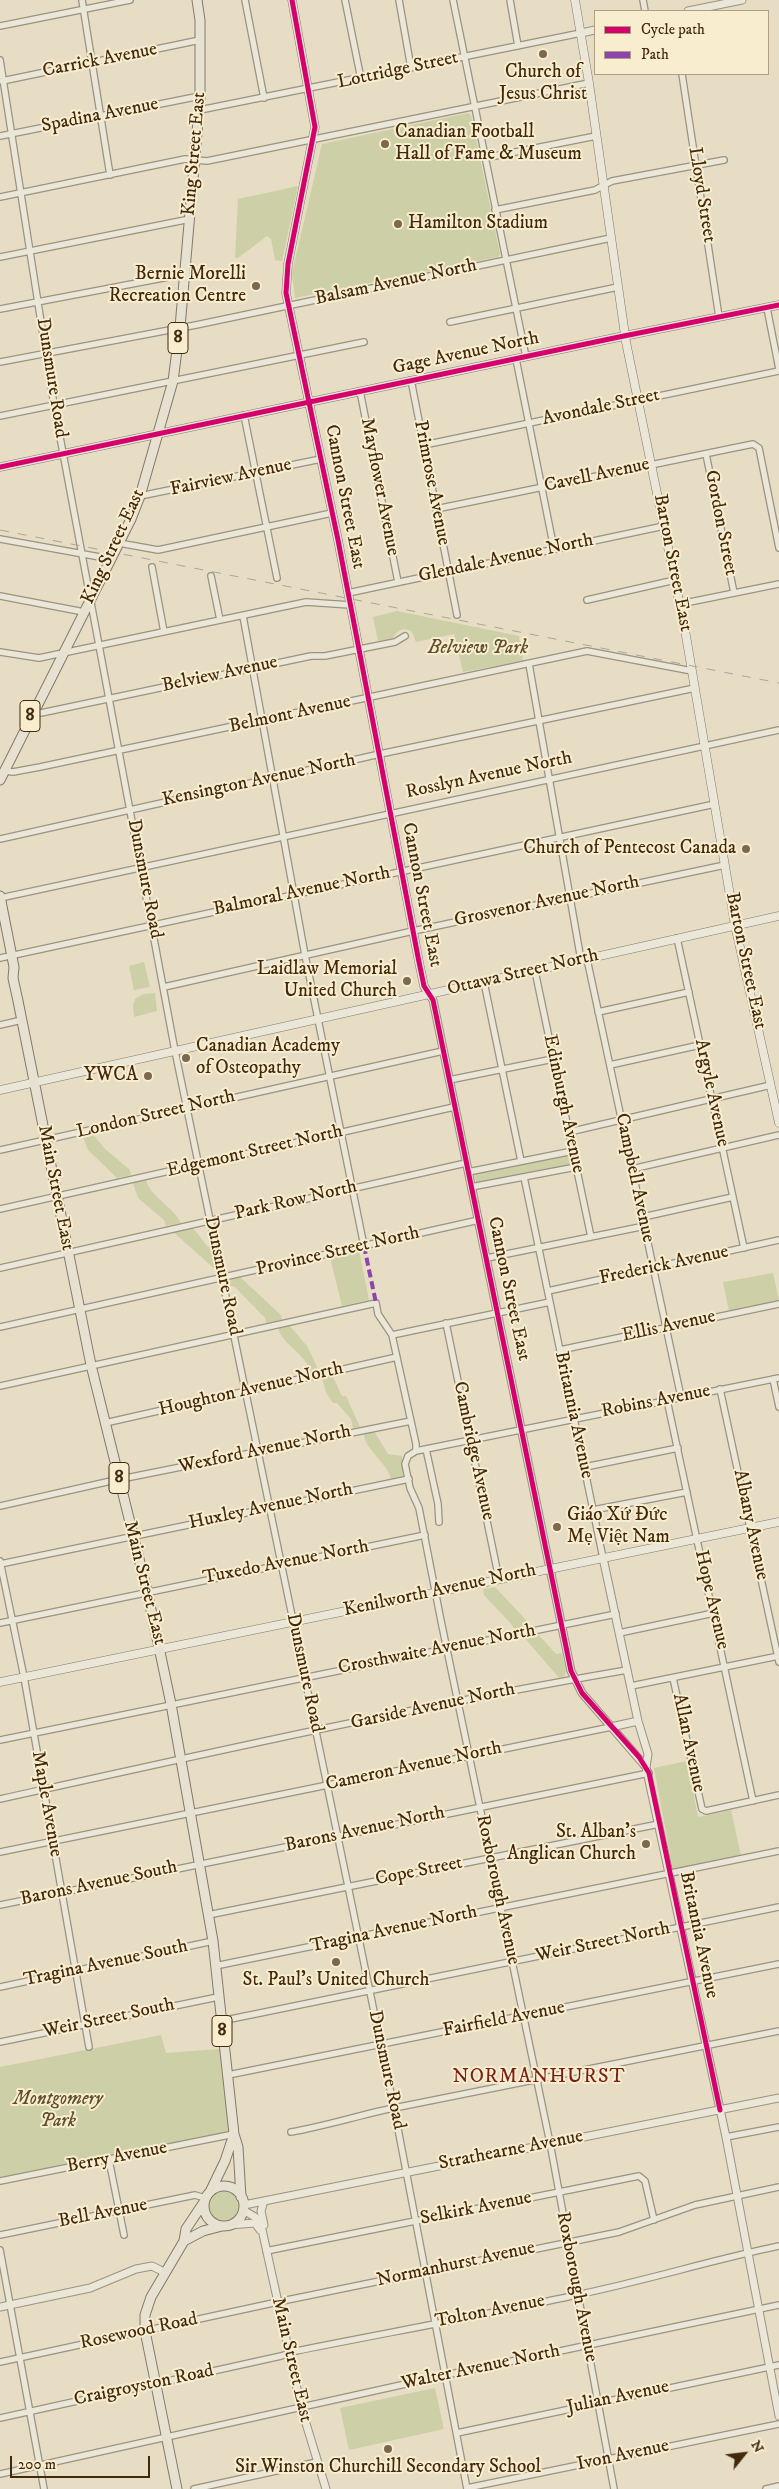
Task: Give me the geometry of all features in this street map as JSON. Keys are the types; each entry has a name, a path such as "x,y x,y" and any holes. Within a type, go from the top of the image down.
{"main road":[{"name":"King Street East","path":"0,780 62,653 120,543 140,496 173,381 180,327 200,110 200,40 197,0"},
{"name":"Cannon Street East","path":"292,0 315,121 315,140 288,264 286,282 288,305 369,698 424,986 429,994"},
{"name":"Barton Street East","path":"575,0 589,83 625,336 680,604 735,925 779,1124"},
{"name":"Gage Avenue North","path":"0,467 779,305"},
{"name":"Main Street East","path":"0,897 6,957"},
{"name":"Ottawa Street North","path":"0,1090 779,916"},
{"name":"Main Street East","path":"0,924 6,957 13,978 22,1020 91,1365 147,1591 171,1704 213,1941 243,2204"},
{"name":"Kenilworth Avenue North","path":"0,1682 779,1522"},
{"name":"Main Street East","path":"211,2190 225,2161 234,2134"},
{"path":"176,2489 145,2331 147,2307 164,2272 184,2241 186,2228 204,2200 211,2190 218,2187 229,2187 243,2204 239,2219 226,2226 203,2231 184,2241"},
{"path":"204,2200 204,2210 209,2220 226,2226"}],"street":[{"path":"82,0 110,175"},
{"path":"0,26 130,0"},
{"path":"245,0 264,98"},
{"path":"345,0 361,79"},
{"path":"399,0 411,68"},
{"path":"453,0 526,357"},
{"path":"510,0 518,46"},
{"path":"691,10 709,3 742,0"},
{"name":"Lottridge Street","path":"200,110 361,79 594,30"},
{"name":"Carrick Avenue","path":"2,81 200,40"},
{"name":"Dunsmure Road","path":"0,60 54,405 111,698 175,1051 394,2108 467,2488"},
{"name":"Lloyd Street","path":"682,75 719,316"},
{"path":"0,197 185,159 207,161 589,83"},
{"name":"Spadina Avenue","path":"0,136 200,96"},
{"path":"485,158 596,136"},
{"path":"495,210 595,190 612,182 724,160"},
{"path":"0,257 190,219"},
{"name":"Balsam Avenue North","path":"0,362 611,238"},
{"path":"0,309 184,274"},
{"path":"450,322 618,287"},
{"path":"767,308 779,370"},
{"path":"0,416 364,342"},
{"path":"516,359 554,549"},
{"name":"Avondale Street","path":"424,445 779,370"},
{"name":"Primrose Avenue","path":"411,380 457,615"},
{"name":"Mayflower Avenue","path":"360,391 398,582"},
{"path":"244,415 277,578"},
{"name":"Cavell Avenue","path":"436,509 751,444 757,446 779,548"},
{"name":"Gordon Street","path":"706,454 734,593"},
{"name":"Fairview Avenue","path":"140,496 321,459"},
{"path":"120,543 158,550 332,513"},
{"name":"Glendale Avenue North","path":"348,593 664,526"},
{"path":"0,539 111,559"},
{"path":"152,566 164,632"},
{"path":"211,576 220,620"},
{"path":"587,600 675,580"},
{"path":"680,604 779,584"},
{"path":"0,596 84,612"},
{"path":"0,652 33,658 101,646 306,602 350,605"},
{"path":"243,616 305,955 364,1246"},
{"name":"Belview Avenue","path":"34,710 41,713 311,656 325,656 395,642 405,636"},
{"name":"Belmont Avenue","path":"4,771 13,772 262,721 587,651 692,671"},
{"name":"Campbell Avenue","path":"530,664 570,897 610,1065 682,1397"},
{"name":"Kensington Avenue North","path":"0,839 380,754 695,688"},
{"name":"Rosslyn Avenue North","path":"0,897 779,730"},
{"name":"Balmoral Avenue North","path":"6,957 294,893 715,804"},
{"name":"Grosvenor Avenue North","path":"164,987 413,931 725,865"},
{"name":"Argyle Avenue","path":"677,938 744,1248"},
{"name":"Edinburgh Avenue","path":"534,971 591,1237"},
{"path":"484,982 520,1161"},
{"path":"598,1012 689,992"},
{"name":"Cannon Street East","path":"429,994 433,1000 551,1568 561,1625 574,1679 582,1693 647,1770"},
{"path":"0,1025 22,1020"},
{"path":"610,1065 700,1045"},
{"name":"London Street North","path":"0,1150 443,1050"},
{"path":"449,1080 553,1058"},
{"path":"569,1132 771,1085"},
{"name":"Edgemont Street North","path":"0,1209 454,1107"},
{"path":"632,1169 779,1135"},
{"path":"468,1172 573,1151"},
{"name":"Park Row North","path":"0,1268 466,1163"},
{"path":"471,1187 576,1167"},
{"name":"Britannia Avenue","path":"524,1177 630,1686 648,1754 647,1770 726,2137 779,2416"},
{"path":"643,1217 733,1197"},
{"name":"Province Street North","path":"0,1327 479,1220"},
{"path":"487,1258 645,1226"},
{"name":"Frederick Avenue","path":"548,1292 779,1240"},
{"path":"392,1335 550,1302"},
{"path":"0,1386 376,1303 378,1314 392,1335 416,1451"},
{"name":"Ellis Avenue","path":"560,1350 779,1304"},
{"name":"Cambridge Avenue","path":"446,1323 500,1579"},
{"name":"Houghton Avenue North","path":"105,1423 397,1357"},
{"path":"776,1378 779,1407"},
{"name":"Robins Avenue","path":"416,1451 776,1378"},
{"name":"Albany Avenue","path":"720,1389 779,1658"},
{"name":"Hope Avenue","path":"668,1400 754,1801"},
{"name":"Wexford Avenue North","path":"0,1506 410,1421"},
{"path":"585,1467 678,1448"},
{"path":"426,1449 438,1504 439,1522"},
{"name":"Roxborough Avenue","path":"416,1451 409,1454 405,1462 425,1535 435,1592 550,2143 614,2489"},
{"name":"Huxley Avenue North","path":"0,1563 409,1479"},
{"path":"593,1510 687,1492"},
{"name":"Tuxedo Avenue North","path":"0,1623 147,1591 425,1535"},
{"name":"Maple Avenue","path":"0,1563 24,1677 89,2047"},
{"path":"619,1633 714,1613"},
{"name":"Crosthwaite Avenue North","path":"0,1740 616,1614"},
{"path":"630,1686 725,1666 779,1658"},
{"name":"Garside Avenue North","path":"0,1799 316,1731 627,1670"},
{"name":"Allan Avenue","path":"674,1678 702,1809 706,1811 754,1801"},
{"name":"Cameron Avenue North","path":"0,1852 638,1721"},
{"name":"Barons Avenue North","path":"199,1863 337,1836 647,1770"},
{"path":"754,1801 779,1795"},
{"name":"Cope Street","path":"208,1915 659,1824"},
{"name":"Tragina Avenue North","path":"215,1966 779,1851"},
{"name":"Barons Avenue South","path":"0,1906 199,1863"},
{"name":"Weir Street North","path":"221,2021 779,1907"},
{"name":"Tragina Avenue South","path":"0,1987 213,1941"},
{"name":"Fairfield Avenue","path":"228,2075 779,1964"},
{"name":"Weir Street South","path":"0,2042 218,1997"},
{"path":"291,2132 347,2121 394,2108 779,2031"},
{"name":"Strathearne Avenue","path":"243,2204 779,2098"},
{"path":"726,2137 779,2127"},
{"name":"Berry Avenue","path":"0,2182 234,2134"},
{"path":"109,2160 124,2235"},
{"name":"Selkirk Avenue","path":"266,2251 640,2176 645,2181 654,2220"},
{"name":"Normanhurst Avenue","path":"278,2303 619,2232 695,2205 779,2187"},
{"name":"Bell Avenue","path":"0,2235 196,2195 204,2200"},
{"path":"261,2233 264,2225 261,2208 264,2201"},
{"name":"Main Street East","path":"243,2204 258,2220 301,2407 326,2489"},
{"path":"226,2226 255,2224 261,2233"},
{"name":"Tolton Avenue","path":"288,2354 579,2294 779,2246"},
{"path":"0,2250 44,2489"},
{"path":"0,2307 90,2288 136,2269 152,2266 164,2272"},
{"name":"Rosewood Road","path":"0,2362 278,2303"},
{"name":"Walter Avenue North","path":"0,2474 446,2375 779,2305"},
{"name":"Craigroyston Road","path":"0,2418 288,2354"},
{"name":"Julian Avenue","path":"456,2433 779,2365"},
{"name":"Ivon Avenue","path":"467,2488 779,2424"},
{"path":"194,2489 317,2462"},
{"path":"766,2489 779,2486"}],"green space":[{"name":"Hamilton Stadium","path":"468,113 471,115 500,254 498,257 295,298 292,273 322,144"},
{"path":"298,186 282,261 275,260 271,239 267,236 238,258 235,258 238,199"},
{"name":"Belview Park","path":"397,611 519,636 523,661 463,672 454,634 416,642 412,632 403,629 392,639 378,641 373,617"},
{"path":"144,962 150,987 134,990 129,966"},
{"path":"155,993 157,1011 134,1017 133,1005 135,999 143,994"},
{"path":"92,1133 104,1148 130,1170 131,1175 117,1178 88,1150 82,1135"},
{"path":"570,1154 572,1165 476,1183 474,1173"},
{"path":"146,1180 152,1192 173,1212 181,1223 166,1226 164,1220 138,1198 133,1183"},
{"path":"193,1228 208,1247 212,1246 216,1270 173,1232"},
{"path":"359,1250 369,1300 342,1306 330,1257"},
{"path":"773,1273 779,1300 729,1311 723,1282"},
{"path":"240,1277 281,1315 282,1320 266,1323 265,1318 235,1287 228,1285 230,1279"},
{"path":"289,1325 307,1346 319,1371 311,1373 304,1360 284,1340 278,1328"},
{"path":"332,1375 342,1396 346,1396 360,1427 353,1428 351,1419 337,1403 333,1403 326,1392 322,1378"},
{"path":"374,1431 388,1454 402,1456 403,1476 391,1479 385,1467 368,1445 364,1434"},
{"path":"495,1587 526,1620 528,1628 514,1631 513,1626 484,1595 483,1589"},
{"path":"537,1633 556,1654 562,1653 566,1671 564,1677 559,1678 523,1636"},
{"path":"687,1761 698,1817 731,1810 741,1856 673,1870 654,1768"},
{"name":"Montgomery Park","path":"161,2035 166,2053 220,2049 229,2133 0,2179 0,2067"},
{"path":"223,2189 235,2194 240,2206 235,2218 223,2223 211,2218 206,2206 211,2194"},
{"path":"435,2388 444,2429 349,2450 340,2408"}],"railway":[{"path":"0,530 779,683"}],"marked path":[{"path":"364,1246 376,1303"}],"cycle path":[{"path":"292,0 315,127 288,264 286,293 338,540 419,962 424,986 433,1000 571,1671 582,1693 639,1757 649,1773 720,2110"},
{"path":"0,467 779,305"}],"place":[{"name":"Church of Jesus Christ","path":"543,54"},
{"name":"Canadian Football Hall of Fame & Museum","path":"385,144"},
{"name":"Hamilton Stadium","path":"398,224"},
{"name":"Bernie Morelli Recreation Centre","path":"256,286"},
{"name":"Church of Pentecost Canada","path":"746,849"},
{"name":"Laidlaw Memorial United Church","path":"407,981"},
{"name":"Canadian Academy of Osteopathy","path":"186,1058"},
{"name":"YWCA","path":"148,1076"},
{"name":"Giáo Xứ Đức Mẹ Việt Nam","path":"557,1527"},
{"name":"St. Alban's Anglican Church","path":"646,1844"},
{"name":"St. Paul's United Church","path":"336,1962"},
{"name":"Sir Winston Churchill Secondary School","path":"388,2449"}],"district":[{"name":"NORMANHURST","path":"539,2078"}]}
